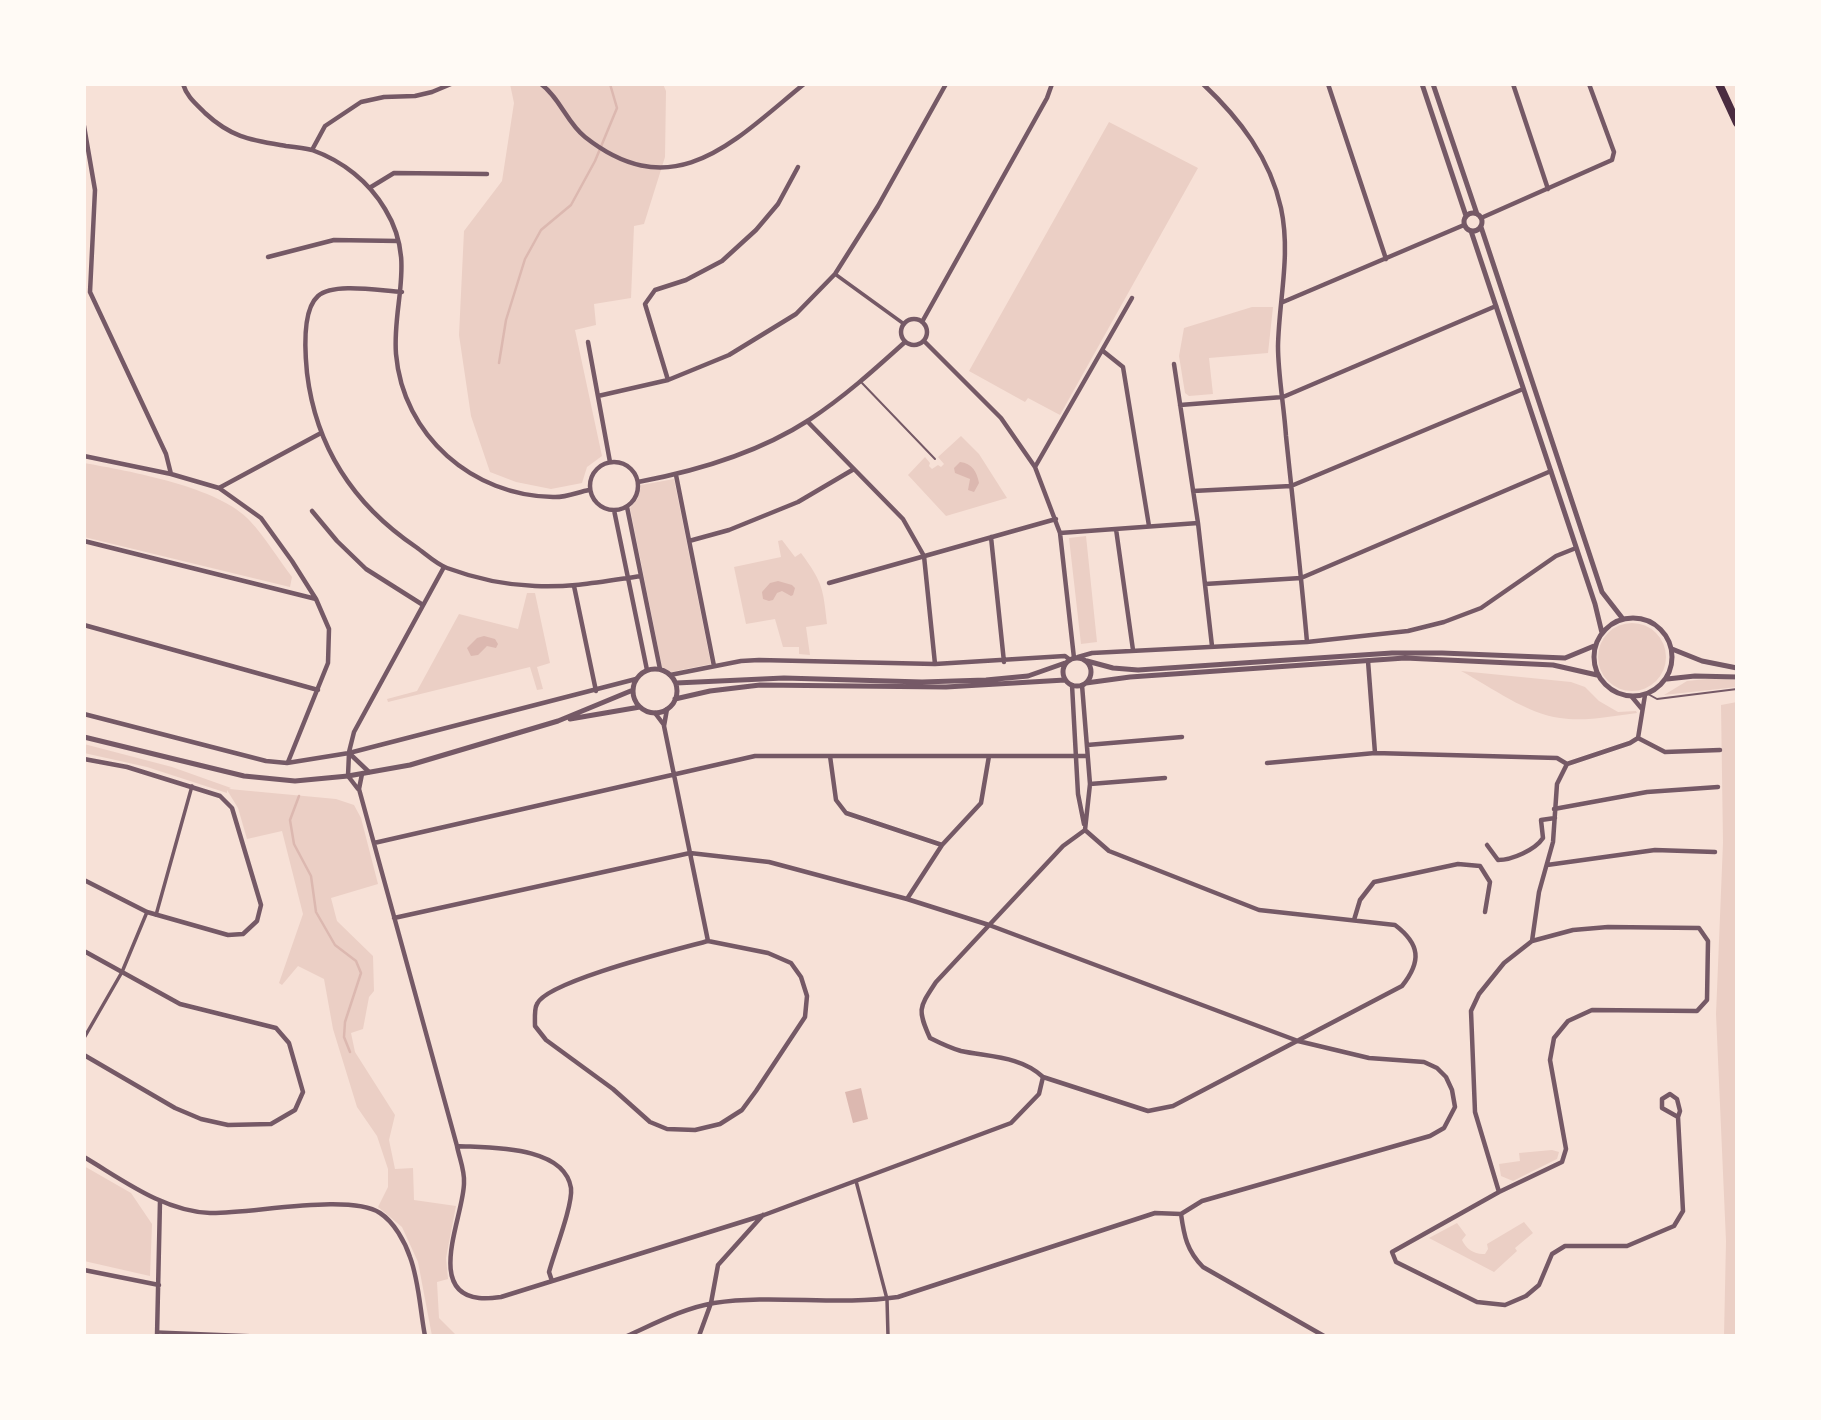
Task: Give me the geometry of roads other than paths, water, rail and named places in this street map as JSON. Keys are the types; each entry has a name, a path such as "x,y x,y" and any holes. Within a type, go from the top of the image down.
{"highway":[{"path":"1719,84 1737,122"}],"street":[{"path":"183,84 187,96 222,129 249,140 312,150 345,166 371,187 387,212 402,260 396,353 402,387 418,421 442,453 475,477 513,493 556,498 589,490"},
{"path":"312,150 325,126 361,102 432,93 451,84"},
{"path":"541,84 552,93 582,134 600,149 630,162 653,167 678,166 701,160 724,149 804,84"},
{"path":"598,396 668,380 729,355 796,314 835,274 878,205 946,84"},
{"path":"922,322 1047,98 1052,84"},
{"path":"1203,84 1235,116 1253,141 1269,173 1281,207 1286,241 1278,345 1307,642"},
{"path":"1328,84 1386,259"},
{"path":"1422,84 1465,216 1464,225"},
{"path":"1433,84 1602,592 1623,619"},
{"path":"1513,84 1548,190"},
{"path":"1465,216 1471,213 1479,216 1548,190 1612,160 1614,152 1589,84"},
{"path":"84,126 86,151 95,191 90,292 166,454 171,474"},
{"path":"668,380 645,304 655,290 687,280 722,261 756,230 778,204 798,167"},
{"path":"371,187 394,173 487,174"},
{"path":"1283,302 1464,225"},
{"path":"1464,225 1471,231 1602,633"},
{"path":"1471,231 1477,231 1481,227"},
{"path":"268,257 334,240 398,242"},
{"path":"835,274 904,324"},
{"path":"402,292 333,288 317,296 309,313 305,351 310,393 321,433 342,474 365,506 393,531 444,567 486,579 533,586 573,586 641,576"},
{"path":"1035,467 1132,298"},
{"path":"1180,405 1283,397 1496,306"},
{"path":"922,322 910,320 904,324 901,331 905,342 913,345 924,341"},
{"path":"922,322 926,329 924,341"},
{"path":"924,341 1001,418 1035,467 1060,533 1072,659 1062,671 1065,680 1072,685 1130,677 1368,661 1458,659 1553,665 1597,675"},
{"path":"587,342 610,462"},
{"path":"638,482 676,475 743,453 807,421 861,382 905,342"},
{"path":"1103,351 1123,367 1149,526"},
{"path":"1174,364 1198,523 1212,646"},
{"path":"1193,491 1291,486 1523,389"},
{"path":"807,421 903,519 923,556 934,664"},
{"path":"219,488 321,433"},
{"path":"84,456 171,474 219,488 261,518 316,599 328,629 328,663 288,763"},
{"path":"610,462 621,463 631,469 638,482 637,493 626,507 614,510 597,504 589,490 594,472 610,462"},
{"path":"689,541 729,530 798,502 854,469"},
{"path":"1205,584 1301,578 1551,471"},
{"path":"676,475 714,667"},
{"path":"626,507 660,669"},
{"path":"614,510 647,670"},
{"path":"312,511 337,541 366,569 423,605"},
{"path":"829,583 1056,519"},
{"path":"1060,533 1198,523"},
{"path":"1116,529 1133,650"},
{"path":"991,537 1004,662"},
{"path":"84,541 316,599"},
{"path":"676,683 784,678 986,681 1028,676 1092,653 1307,642 1369,636 1444,622 1481,608 1556,556 1587,544"},
{"path":"444,567 354,732 349,753 348,776 359,789 457,1146 464,1183 449,1259 451,1275 461,1291 478,1298 501,1297 764,1215 1011,1123 1040,1094 1043,1077"},
{"path":"573,586 596,691"},
{"path":"670,675 760,660 934,664 1004,662 1065,656 1113,668 1138,670 1392,653 1463,653 1550,659 1575,656 1594,646 1612,622 1642,618 1665,632 1672,649 1672,665 1667,679 1657,689 1632,697 1609,689 1597,675 1594,646"},
{"path":"84,625 318,690"},
{"path":"1672,649 1702,661 1737,668"},
{"path":"1072,685 1078,794 1085,830 1110,851 1259,910 1395,925 1409,936 1416,953 1415,971 1402,986 1173,1105 1148,1111 1043,1077 1033,1067 1004,1058 958,1050 930,1038 920,1017 924,1000 936,982 1063,846 1085,830 1090,784 1084,684 1091,670 1087,661"},
{"path":"1368,661 1375,753"},
{"path":"84,714 266,761 288,763 349,753 596,691 636,679 647,670 660,669 676,683 675,699 667,709 664,726 708,942"},
{"path":"1667,679 1695,676 1737,677"},
{"path":"636,679 633,696 640,707"},
{"path":"675,699 709,691 760,685 901,687 1065,680"},
{"path":"84,737 244,776 288,781 348,776 410,765 558,721 633,690"},
{"path":"1532,941 1539,892 1553,842 1557,783 1567,764 1630,743 1637,738 1647,694"},
{"path":"1632,697 1642,710"},
{"path":"558,721 640,707 655,713 664,726"},
{"path":"655,713 667,709"},
{"path":"1087,745 1182,737"},
{"path":"1637,738 1665,752 1720,750"},
{"path":"349,753 365,773"},
{"path":"1267,764 1375,753 1557,758 1567,764"},
{"path":"374,843 755,756 1087,756"},
{"path":"830,756 836,800 846,813 942,845"},
{"path":"907,899 942,845 981,803 989,756"},
{"path":"84,759 127,767 220,796 232,808 261,905 257,921 243,934 228,935 147,912 84,880"},
{"path":"359,789 365,773"},
{"path":"1090,784 1165,778"},
{"path":"156,915 192,786"},
{"path":"1554,809 1647,792 1718,787"},
{"path":"1487,845 1498,860 1507,860 1539,844 1543,838 1541,820 1555,818"},
{"path":"1547,865 1655,850 1715,852"},
{"path":"394,918 690,853 769,862 907,899 989,925 1298,1041 1369,1058 1424,1062 1437,1068 1446,1077 1452,1090 1455,1107 1444,1128 1410,1144 1202,1201 1181,1214 1155,1213 898,1297 868,1301 754,1300 711,1303 627,1336"},
{"path":"1354,920 1360,900 1374,882 1458,864 1480,866 1490,882 1485,912"},
{"path":"84,1038 122,972 147,912"},
{"path":"1499,1192 1475,1112 1471,1011 1479,994 1504,964 1532,941 1573,930 1621,927 1699,928 1708,941 1707,1000 1697,1011 1592,1010 1569,1021 1554,1038 1549,1060 1566,1149 1562,1162 1499,1192 1392,1252 1396,1262 1477,1302 1505,1305 1526,1296 1539,1285 1552,1254 1565,1246 1627,1246 1674,1226 1683,1211 1678,1117 1680,1111 1677,1099 1670,1094 1665,1096 1662,1108 1678,1117"},
{"path":"708,942 768,953 791,963 802,977 807,996 805,1017 756,1091 742,1110 720,1124 695,1130 667,1129 650,1122 613,1089 546,1040 535,1026 537,1004 548,991 635,960 708,942"},
{"path":"84,951 180,1004 276,1028 289,1043 303,1092 295,1111 271,1124 229,1125 201,1119 176,1108 84,1055"},
{"path":"457,1146 524,1151 543,1156 563,1172 571,1187 570,1200 549,1272 552,1281"},
{"path":"84,1157 160,1201 187,1210 210,1213 349,1203 380,1213 401,1237 411,1258 425,1336"},
{"path":"856,1180 887,1299 888,1336"},
{"path":"160,1201 157,1334 256,1336"},
{"path":"1181,1214 1185,1238 1192,1256 1203,1267 1324,1336"},
{"path":"699,1336 711,1303 718,1265 727,1252 764,1215"},
{"path":"84,1270 159,1285"}],"lane":[{"path":"861,382 935,459"},
{"path":"1647,694 1657,699 1737,689"}],"waterway":[{"path":"499,363 506,320 525,259 541,230 571,205 595,161 617,108 610,84"},
{"path":"299,796 290,820 294,844 311,876 316,912 335,945 356,961 361,973 345,1022 344,1037 350,1052"}]}
